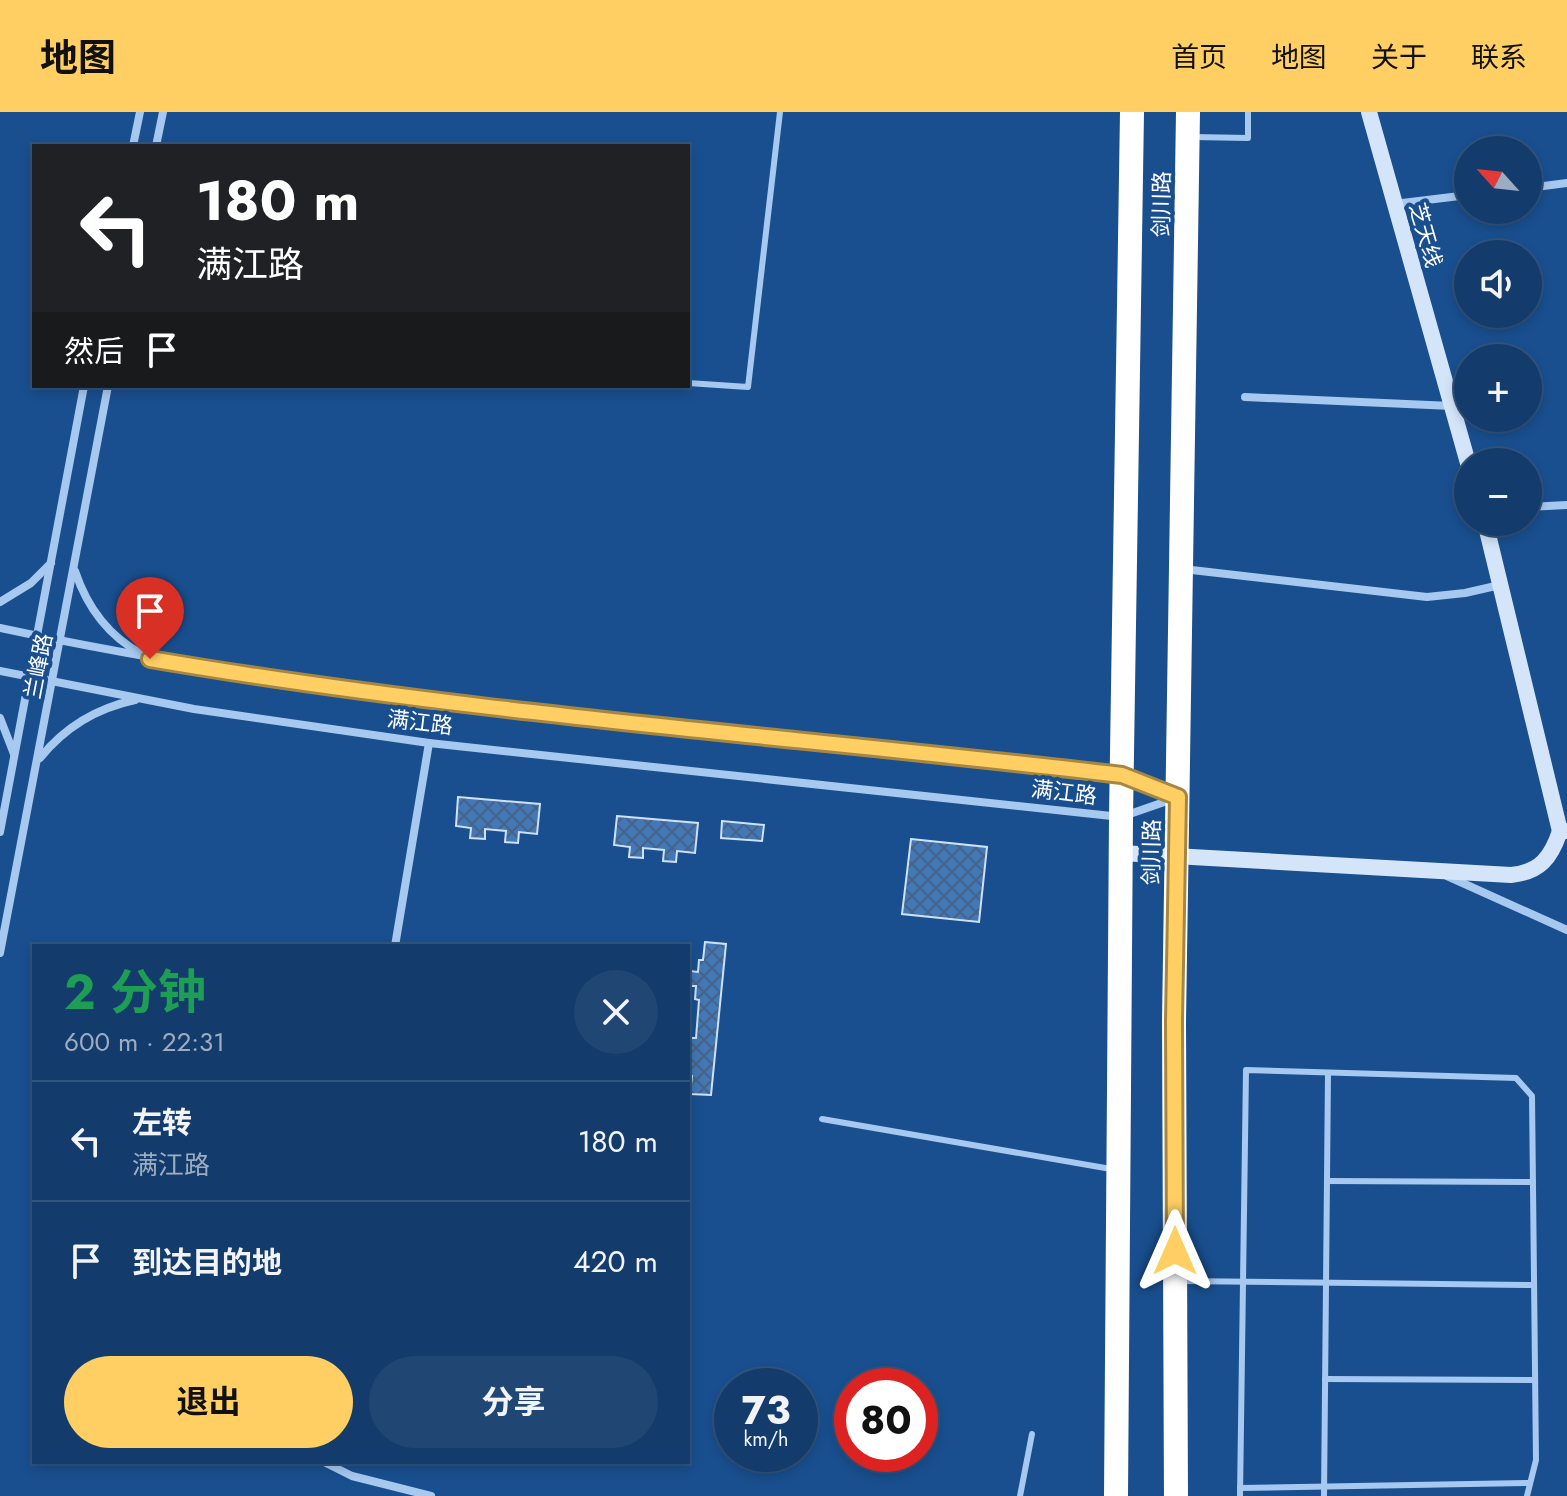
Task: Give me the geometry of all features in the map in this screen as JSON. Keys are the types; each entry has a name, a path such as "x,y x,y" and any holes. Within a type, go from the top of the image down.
{"highway":[{"name":"剑川路","path":"1116,1496 1121,817 1132,112"},
{"name":"剑川路","path":"1176,1496 1174,1021 1188,112"}],"street":[{"path":"133,144 140,112"},
{"path":"156,144 163,112"},
{"name":"芝天线","path":"1369,112 1464,448"},
{"path":"1542,186 1567,183"},
{"path":"1394,204 1454,197"},
{"name":"兰峰路","path":"0,832 84,388"},
{"name":"兰峰路","path":"0,953 108,388"},
{"path":"1245,397 1452,406"},
{"path":"1542,506 1567,505"},
{"path":"1121,853 1511,875 1531,871 1546,861 1563,831 1488,536"},
{"path":"0,602 31,583 52,562"},
{"path":"74,569 87,600 106,627 150,659"},
{"path":"1182,569 1427,597 1500,585"},
{"name":"满江路","path":"0,628 150,659 376,693 1122,775 1178,797"},
{"name":"满江路","path":"0,671 234,715 429,743 1121,817 1178,797"},
{"path":"37,762 59,737 86,718 139,699"},
{"path":"0,718 15,757"},
{"path":"395,944 429,743"},
{"path":"1437,872 1567,930"},
{"path":"327,1464 340,1472 431,1496"}],"lane":[{"path":"690,383 748,387 780,112"},
{"path":"1188,137 1248,138 1248,112"},
{"path":"1527,1496 1536,1460 1532,1096 1516,1078 1246,1070 1240,1492 1324,1486 1530,1483"},
{"path":"1324,1496 1328,1073"},
{"path":"822,1119 1118,1170"},
{"path":"1327,1181 1533,1182"},
{"path":"1176,1280 1534,1285"},
{"path":"1325,1379 1535,1380"},
{"path":"1020,1496 1032,1434"}],"building":[{"path":"458,797 540,804 537,834 519,832 518,843 505,842 506,831 485,829 485,839 470,838 471,828 456,826"},
{"path":"617,816 698,823 695,853 677,851 676,862 663,861 664,850 643,848 643,858 629,857 630,847 614,845"},
{"path":"722,821 764,825 762,841 721,838"},
{"path":"911,839 987,847 979,922 902,914"},
{"path":"705,942 726,944 711,1095 690,1094 690,1046 691,1038 696,1038 699,1000 695,999 696,986 690,986 690,971 698,972 699,960 703,960"}],"route":[{"path":"150,659 407,696 1122,775 1178,797 1174,1021 1175,1251"}]}
